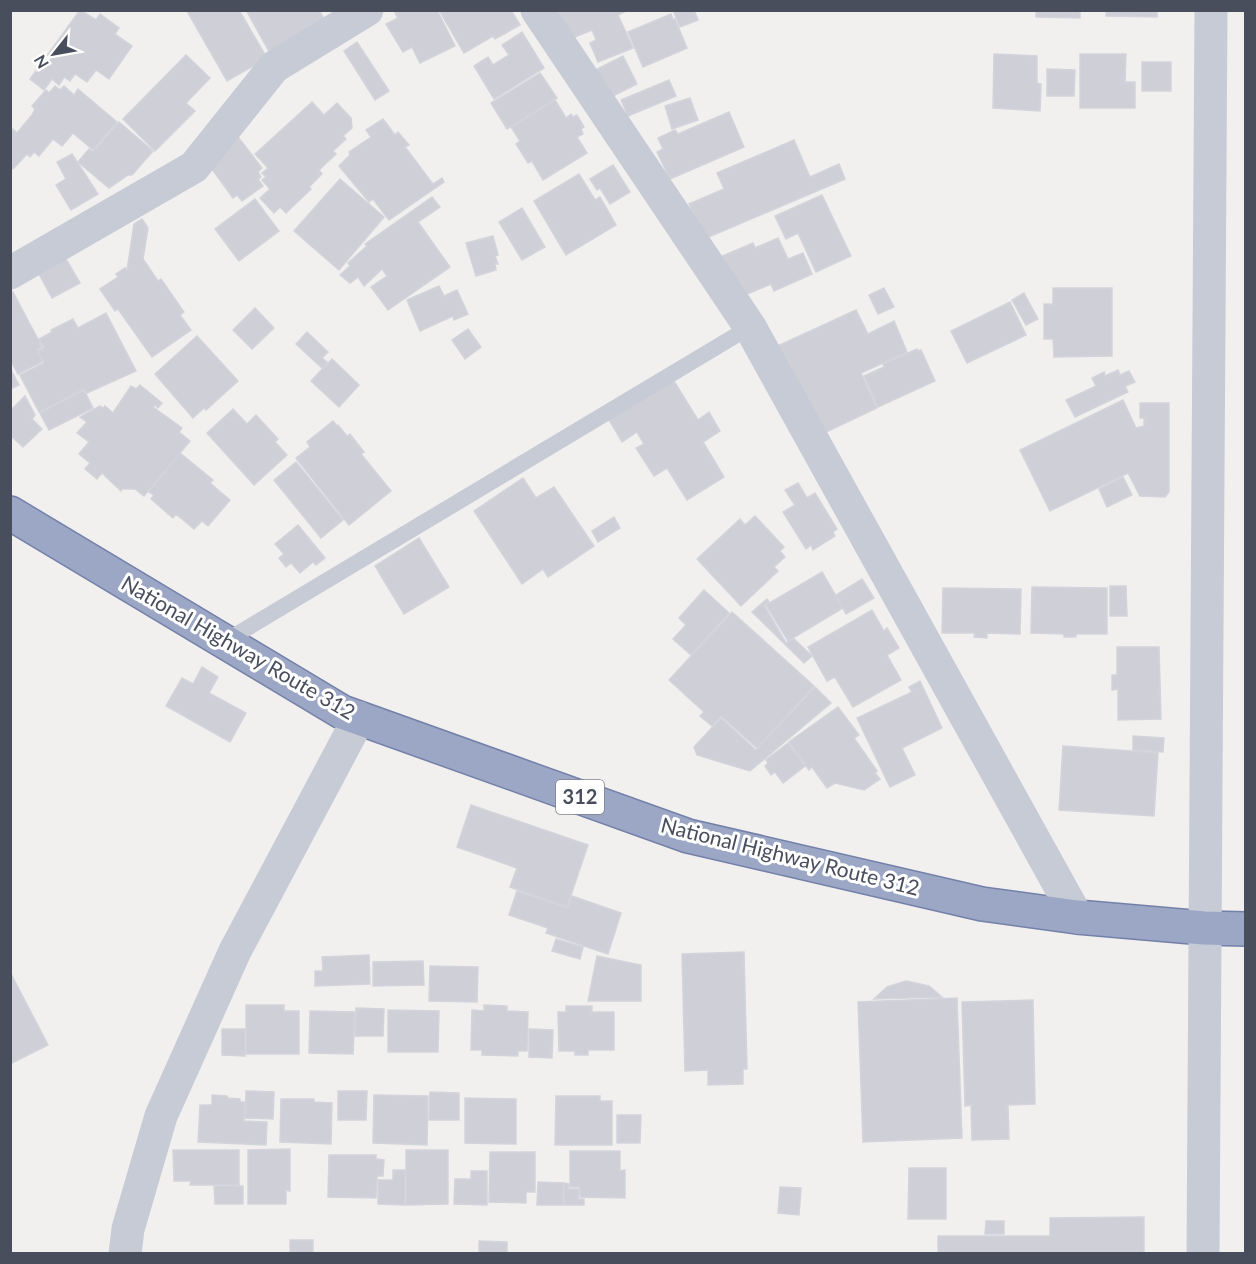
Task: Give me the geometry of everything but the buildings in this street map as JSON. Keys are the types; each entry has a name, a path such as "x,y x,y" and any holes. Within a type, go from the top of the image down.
{"highway":[{"name":"National Highway Route 312","path":"10,513 342,712 688,836 982,904 1077,917 1204,928 1245,928"}],"street":[{"path":"10,273 195,167 274,68 367,10"},
{"path":"537,10 750,327 1077,917"},
{"path":"1203,1254 1211,10"},
{"path":"125,1254 128,1229 161,1116 235,951 359,718"}],"lane":[{"path":"224,642 750,327"}]}
